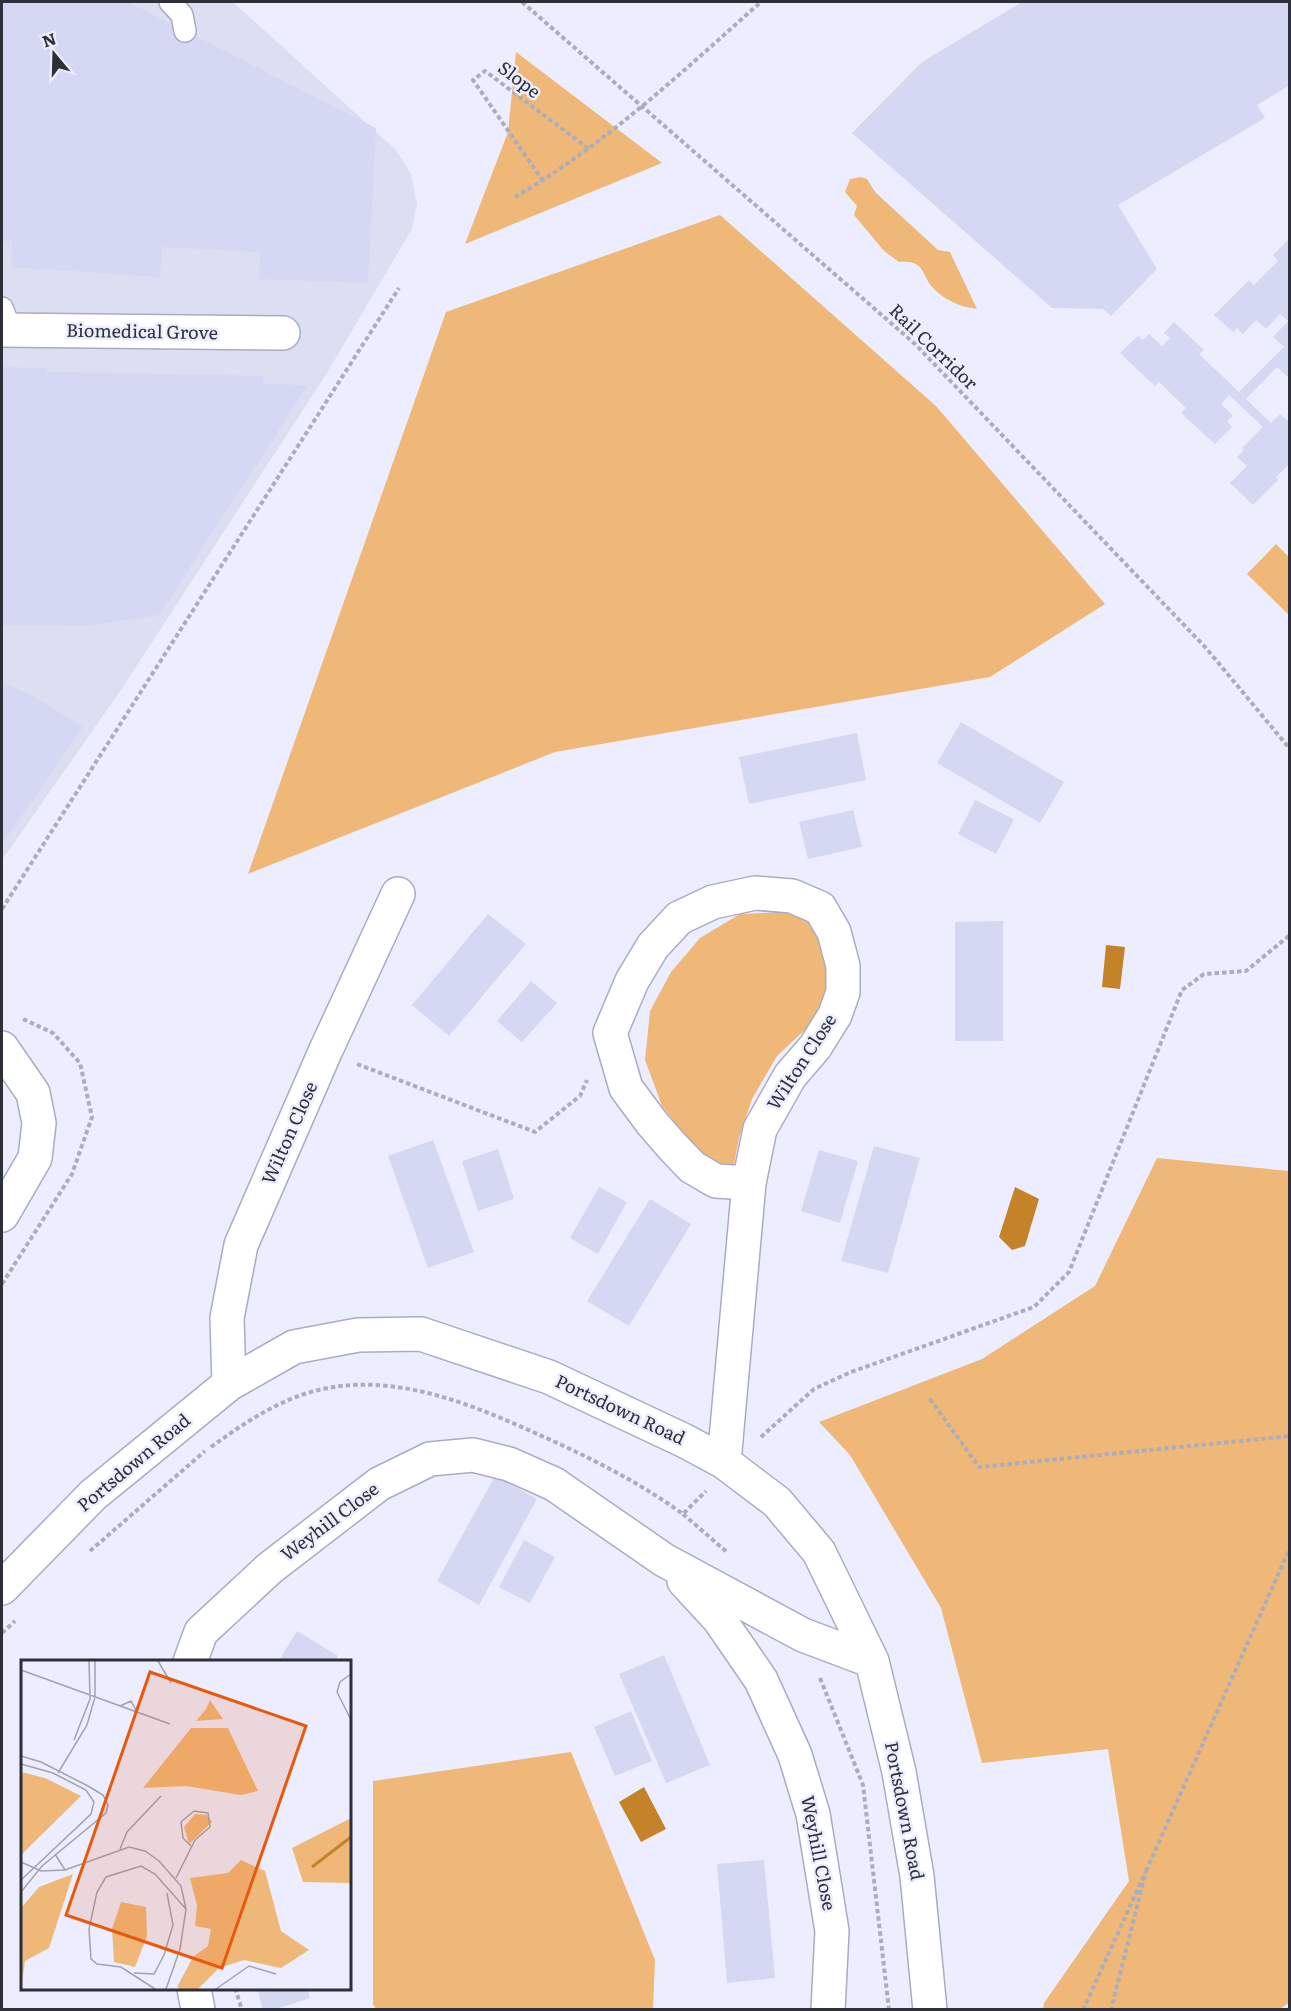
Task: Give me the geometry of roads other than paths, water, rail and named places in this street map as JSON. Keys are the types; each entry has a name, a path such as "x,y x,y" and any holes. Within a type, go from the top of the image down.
{"street":[{"name":"Biomedical Grove","path":"5,323 283,333"},
{"name":"Wilton Close","path":"726,1464 749,1183 760,1129 790,1076 815,1047 830,1023 843,993 843,966 834,933 820,908 792,896 755,893 713,902 679,918 653,946 632,981 610,1032 626,1088 652,1124 672,1146 692,1167 716,1181 749,1183"},
{"name":"Wilton Close","path":"229,1384 227,1318 241,1245 398,894"},
{"path":"2,1048 33,1093 39,1123 35,1158 2,1215"},
{"name":"Portsdown Road","path":"2,1588 93,1495 229,1384 294,1347 358,1335 421,1334 549,1377 685,1441 726,1464 777,1502 819,1552 872,1661 899,1772 917,1876 930,2010"},
{"name":"Weyhill Close","path":"191,1660 201,1632 270,1568 379,1484 430,1459 473,1455 509,1464 554,1484 664,1560 803,1635 872,1661"},
{"name":"Weyhill Close","path":"664,1560 719,1619 761,1680 795,1755 813,1814 832,1931 828,2010"},
{"path":"194,1990 198,2010"}],"lane":[{"path":"170,2 182,15 185,31"}]}
